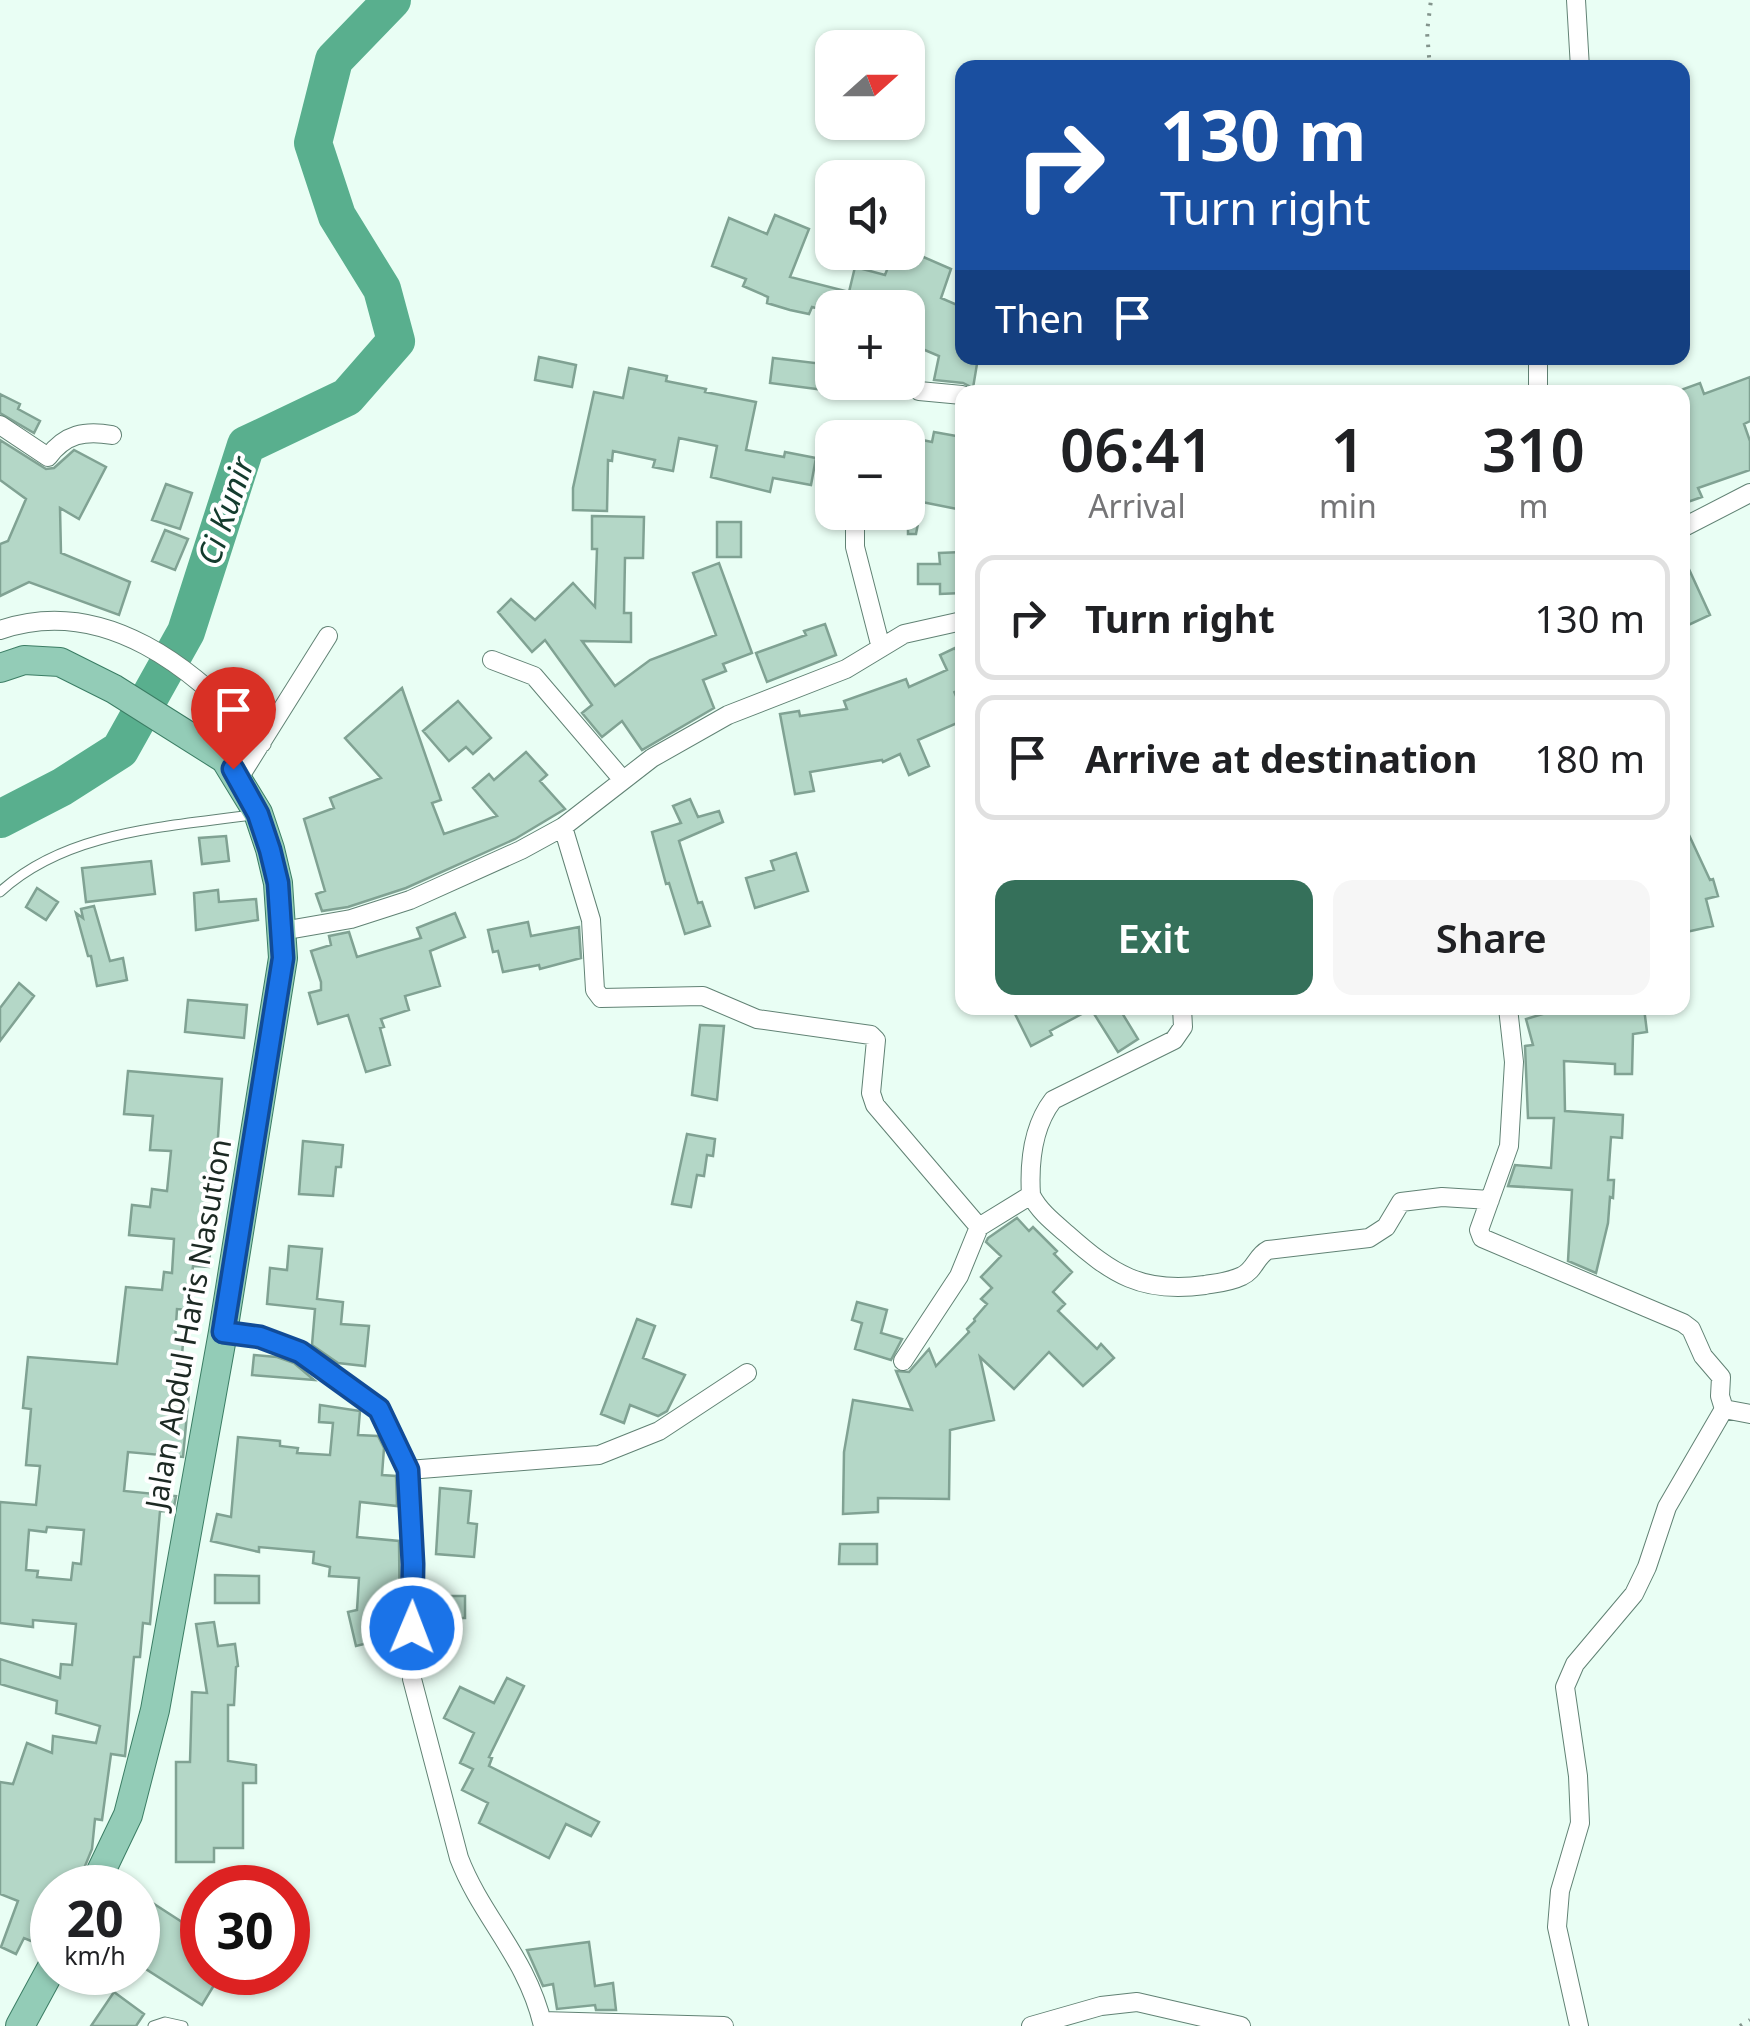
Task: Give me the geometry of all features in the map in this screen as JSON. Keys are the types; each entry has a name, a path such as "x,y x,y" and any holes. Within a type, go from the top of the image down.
{"main road":[{"path":"0,668 24,660 60,662 114,689 232,769"},
{"name":"Jalan Abdul Haris Nasution","path":"104,1865 128,1815 155,1710 223,1332 283,958 278,883 258,814 232,769"},
{"path":"20,2026 37,1995"}],"street":[{"path":"1576,0 1580,60"},
{"path":"925,391 955,394"},
{"path":"0,425 48,457 59,442 93,432 112,435"},
{"path":"1690,524 1750,493"},
{"path":"855,530 855,547 881,648"},
{"path":"0,630 34,619 64,618 110,630 162,653 228,705 262,742"},
{"path":"282,931 352,919 410,900 521,850 564,827 622,779 728,715 846,670 904,634 955,622"},
{"path":"232,769 262,742 328,636"},
{"path":"492,660 534,676 622,779"},
{"path":"564,827 591,920 597,996 703,996 758,1020 871,1035 877,1047 872,1094 875,1105 979,1227"},
{"path":"1182,1015 1183,1026 1174,1040 1053,1100 1043,1113 1036,1134 1030,1194 1047,1216 1101,1264 1144,1284 1173,1290 1242,1276 1259,1254 1268,1250 1369,1238 1386,1227 1401,1202 1442,1197 1490,1200"},
{"path":"1509,1015 1514,1062 1508,1146 1479,1230 1485,1240 1690,1330 1703,1356 1721,1377 1724,1409 1667,1508 1634,1594 1574,1664 1565,1687 1578,1776 1580,1823 1560,1891 1557,1927 1580,2026"},
{"path":"902,1361 958,1276 979,1227 1030,1194"},
{"path":"223,1332 260,1337 300,1352 342,1381 379,1409 408,1470 413,1564 412,1680 458,1858 512,1948 542,2023 724,2026"},
{"path":"408,1470 599,1455 659,1431 746,1373"},
{"path":"1724,1409 1750,1414"},
{"path":"1031,2026 1101,2006 1136,2002 1241,2026"}],"lane":[{"path":"0,892 34,866 98,839 258,814"},
{"path":"154,2026 165,2022 183,2026"}],"path":[{"path":"1429,60 1427,32 1431,0"},
{"path":"1740,2026 1750,2020"}],"building":[{"path":"775,215 809,229 790,277 841,290 815,290 815,308 809,314 767,303 768,297 743,286 746,279 712,266 729,218 767,234"},
{"path":"925,258 951,269 941,298 955,304 955,365 977,365 974,385 934,380 939,356 925,350 925,290 849,290 854,270 885,275 887,270 925,270"},
{"path":"539,357 576,365 572,387 535,380"},
{"path":"773,358 815,363 815,389 770,383"},
{"path":"629,368 667,376 666,381 706,389 705,392 756,402 746,450 815,458 811,485 773,478 770,492 711,477 717,446 679,438 673,471 653,467 655,460 613,451 612,461 608,460 607,511 573,510 573,488 594,392 623,398"},
{"path":"1750,377 1750,421 1744,424 1750,441 1750,470 1698,488 1702,497 1690,501 1690,387 1700,383 1704,394"},
{"path":"0,394 40,421 34,433 0,413"},
{"path":"934,432 955,436 955,509 925,503 925,441 932,442"},
{"path":"0,440 46,469 54,468 74,450 106,467 79,519 60,508 61,553 130,582 119,615 29,582 0,596 0,544 8,541 26,499 0,480"},
{"path":"166,484 192,493 180,529 152,520"},
{"path":"592,516 644,517 643,558 625,558 624,613 631,613 631,642 582,641 615,686 650,660 716,635 693,573 719,563 752,653 723,664 726,671 703,680 714,708 642,750 622,721 602,737 582,713 592,705 545,640 532,652 498,612 511,599 535,620 573,583 595,607 597,549 592,549"},
{"path":"717,522 741,522 741,557 717,557"},
{"path":"165,530 188,539 175,570 152,561"},
{"path":"955,552 955,593 940,594 940,584 918,584 918,564 940,564 939,553"},
{"path":"1690,571 1710,615 1690,624"},
{"path":"825,624 836,655 767,682 756,653"},
{"path":"955,648 955,724 918,740 929,766 909,775 900,754 883,762 810,772 814,791 795,794 780,714 799,711 800,716 847,709 844,701 906,679 909,687 947,670 940,655"},
{"path":"402,688 441,800 432,803 444,834 497,816 473,788 489,774 494,780 526,752 547,775 540,781 565,809 515,839 406,888 348,907 322,911 316,894 325,891 304,819 334,808 330,798 381,778 345,738"},
{"path":"458,701 491,738 473,754 466,747 449,761 423,731"},
{"path":"690,799 698,817 719,811 723,822 679,841 698,903 702,902 710,926 685,934 652,832 681,823 673,806"},
{"path":"226,836 229,861 202,864 199,838"},
{"path":"1690,837 1718,896 1706,899 1713,926 1690,931"},
{"path":"796,853 808,891 755,908 746,878 774,870 771,861"},
{"path":"151,861 155,894 86,902 82,868"},
{"path":"37,888 58,902 46,920 26,907"},
{"path":"218,890 219,902 256,899 258,920 196,930 194,893"},
{"path":"94,906 110,961 123,958 127,980 97,986 76,913 83,918 81,909"},
{"path":"455,913 465,937 430,951 440,986 405,996 409,1010 381,1019 390,1065 366,1072 348,1015 318,1024 309,993 321,990 321,982 311,951 331,945 329,936 349,932 357,957 421,938 417,928"},
{"path":"528,922 531,936 579,927 581,958 540,969 539,965 503,972 488,930"},
{"path":"19,983 34,996 0,1041 0,1008"},
{"path":"188,1000 247,1005 244,1038 185,1032"},
{"path":"1016,1015 1080,1015 1050,1031 1052,1035 1031,1046"},
{"path":"1095,1015 1123,1015 1138,1039 1118,1052"},
{"path":"1539,1015 1645,1015 1647,1032 1633,1034 1632,1074 1615,1074 1615,1064 1564,1061 1565,1111 1623,1115 1622,1138 1611,1137 1608,1180 1614,1180 1613,1198 1610,1197 1596,1273 1568,1261 1572,1190 1508,1186 1515,1165 1551,1168 1554,1118 1528,1118 1525,1046 1533,1045 1526,1019"},
{"path":"700,1025 724,1026 717,1100 692,1095"},
{"path":"128,1071 222,1079 209,1267 193,1266 188,1310 177,1309 175,1341 183,1342 181,1370 191,1371 183,1457 128,1452 124,1491 176,1496 173,1512 160,1511 150,1624 143,1623 140,1657 134,1657 125,1756 111,1754 102,1820 95,1819 92,1849 85,1865 30,1865 30,1940 24,1938 16,1954 1,1947 18,1901 0,1894 0,1782 13,1784 27,1743 52,1753 53,1736 96,1743 100,1726 56,1713 57,1701 0,1684 0,1659 60,1678 61,1664 72,1665 76,1624 33,1620 33,1627 0,1623 0,1502 36,1505 40,1466 26,1465 31,1409 23,1408 28,1357 117,1364 126,1287 162,1290 164,1272 172,1273 174,1239 129,1235 132,1205 150,1207 152,1189 167,1191 171,1151 150,1150 153,1116 124,1114","holes":["29,1530 84,1530 81,1564 73,1563 71,1580 37,1577 38,1571 26,1570"]},
{"path":"687,1134 715,1139 713,1156 707,1155 704,1176 697,1175 691,1207 672,1204"},
{"path":"303,1141 343,1145 333,1196 299,1194"},
{"path":"1017,1218 1029,1231 1033,1227 1072,1272 1053,1292 1065,1304 1058,1311 1097,1349 1101,1344 1114,1358 1083,1386 1049,1352 1014,1389 980,1357 994,1420 950,1430 949,1499 878,1498 878,1512 843,1514 844,1452 853,1400 912,1410 896,1371 909,1372 929,1349 936,1366 969,1332 967,1329 987,1304 981,1299 992,1288 981,1277 1001,1256 986,1242"},
{"path":"289,1246 322,1249 317,1299 343,1302 341,1324 369,1326 365,1366 338,1363 312,1345 315,1309 267,1304 270,1268 287,1270"},
{"path":"857,1302 887,1310 881,1333 902,1339 891,1360 855,1349 862,1323 852,1320"},
{"path":"637,1319 655,1326 643,1358 685,1375 667,1411 658,1416 630,1405 624,1423 601,1414"},
{"path":"254,1355 294,1363 314,1380 252,1375"},
{"path":"320,1405 360,1411 358,1435 378,1436 384,1448 382,1475 396,1476 397,1506 360,1502 357,1537 399,1541 400,1635 356,1646 348,1612 357,1610 359,1578 329,1576 330,1567 313,1563 314,1552 259,1547 259,1552 211,1541 217,1514 231,1517 238,1437 280,1441 280,1446 298,1448 297,1453 330,1455 333,1423 319,1422"},
{"path":"440,1488 471,1491 468,1523 477,1524 474,1557 436,1554"},
{"path":"840,1544 877,1544 877,1564 839,1564"},
{"path":"215,1575 259,1576 259,1603 215,1603"},
{"path":"425,1596 465,1596 465,1618 458,1618 458,1638 425,1639"},
{"path":"214,1622 218,1646 235,1644 238,1666 234,1705 228,1705 228,1761 256,1765 256,1783 243,1783 243,1848 214,1848 214,1862 176,1862 176,1762 190,1762 192,1692 207,1693 196,1624"},
{"path":"507,1678 524,1686 489,1757 489,1766 599,1822 591,1836 566,1824 549,1858 479,1823 488,1803 462,1790 473,1769 460,1763 474,1733 444,1718 460,1687 494,1703"},
{"path":"160,1908 180,1921 180,1991 160,1978"},
{"path":"589,1942 595,1986 613,1983 616,2010 596,2010 595,2005 557,2009 553,1984 543,1986 527,1950"},
{"path":"112,1995 118,1995 144,2014 136,2026 91,2026"},
{"path":"186,1995 208,1995 202,2005"}],"waterway":[{"name":"Ci Kunir","path":"0,819 62,787 120,750 186,632 246,445 347,397 396,341 382,289 337,216 313,143 334,60 392,0"}],"route":[{"path":"233,769 258,814 270,850 278,883 283,958 223,1332 260,1337 300,1352 379,1409 408,1470 412,1628"}]}
